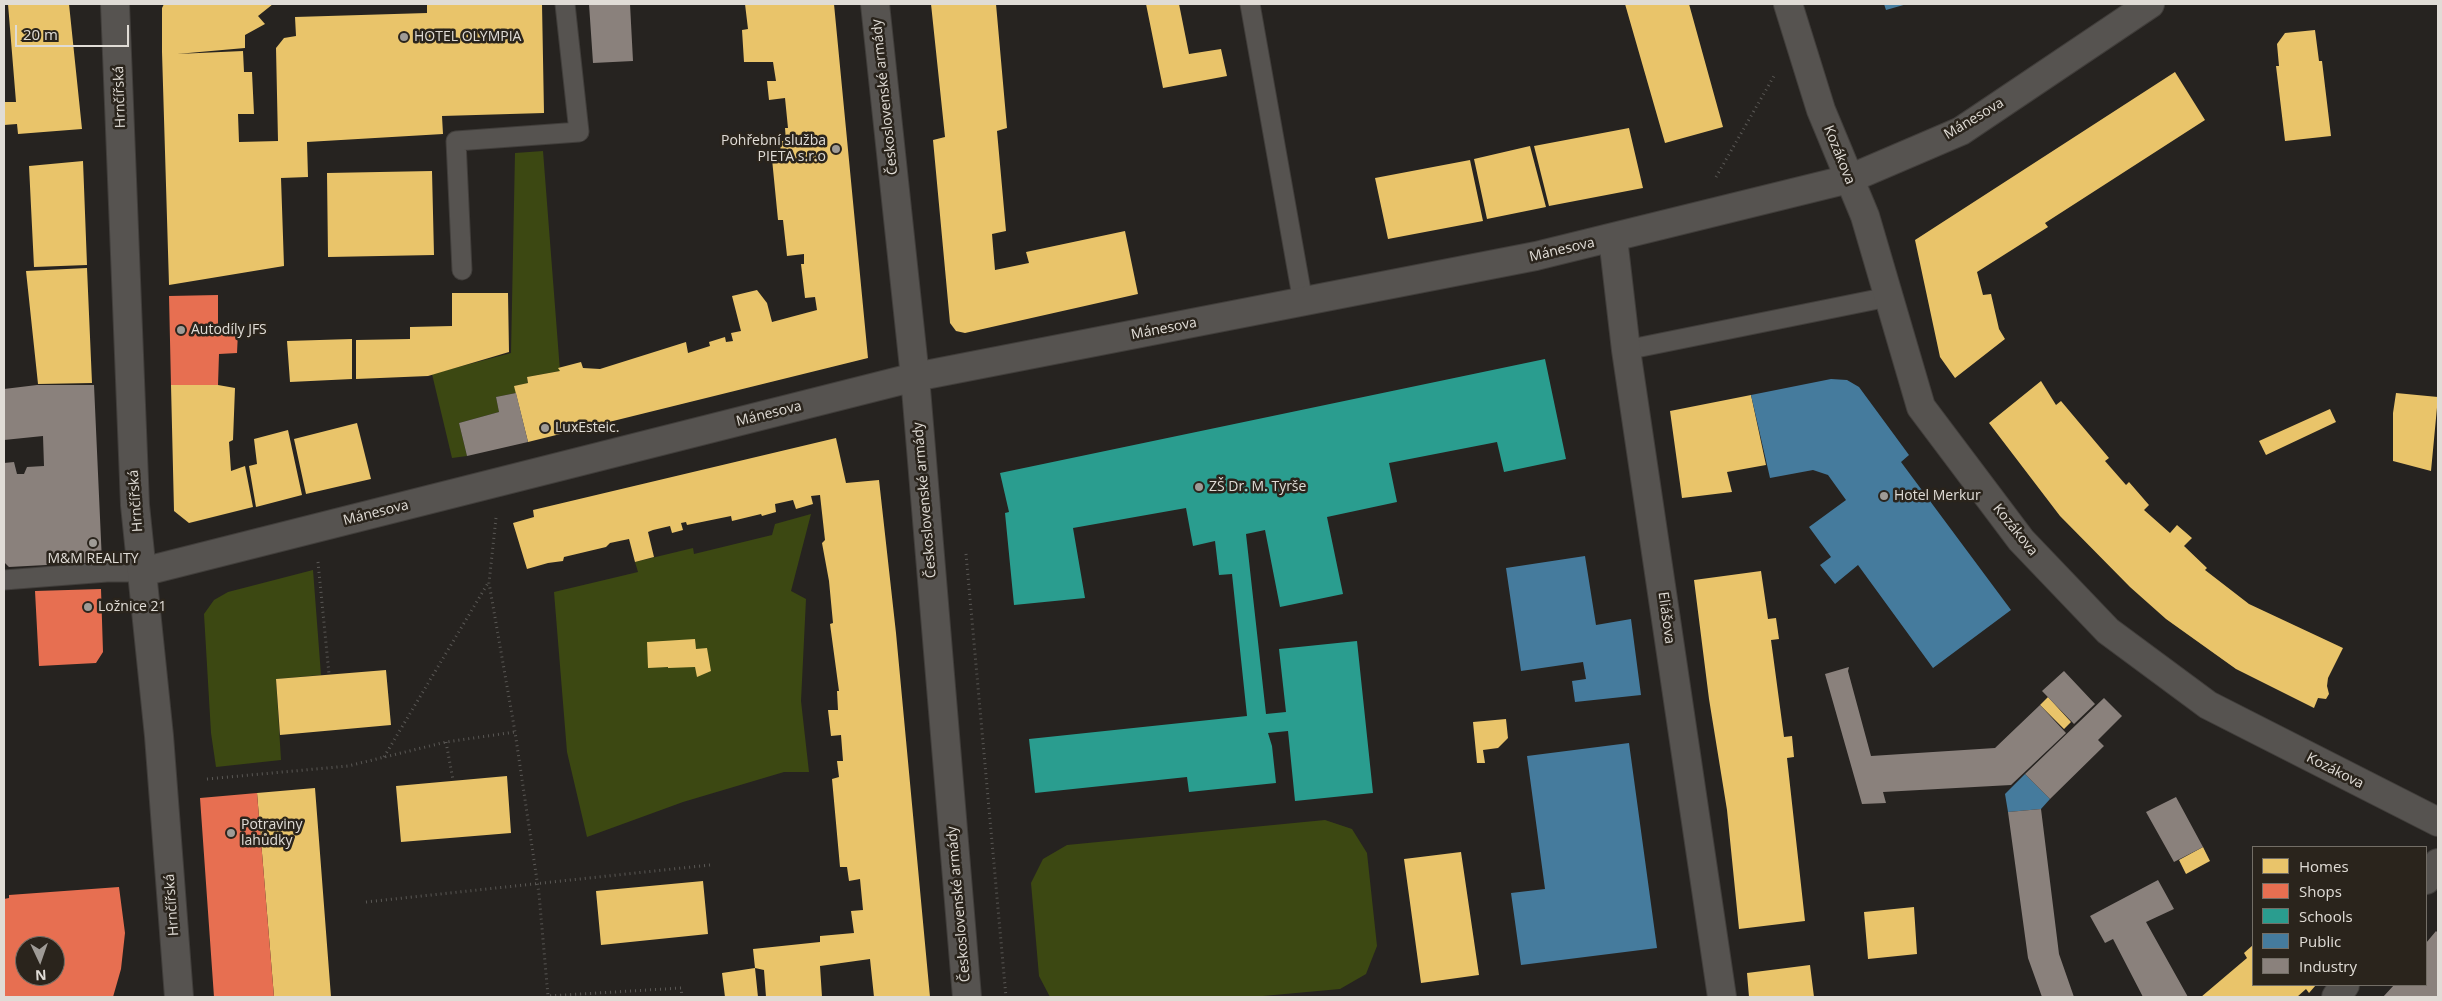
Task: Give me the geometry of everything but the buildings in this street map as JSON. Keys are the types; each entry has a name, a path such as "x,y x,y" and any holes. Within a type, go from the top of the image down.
{"street":[{"name":"Hrnčířská","path":"115,4 134,484 159,727 179,997"},
{"name":"Československé armády","path":"875,4 916,377 967,997"},
{"name":"Kozákova","path":"1788,4 1821,110 1865,216 1921,407 2020,540 2108,631 2208,705 2438,822"},
{"name":"Mánesova","path":"142,572 916,377 1536,256 1849,179 1961,130 2150,4"},
{"name":"Eliášova","path":"1613,238 1626,350 1722,997"},
{"path":"2427,879 2438,863"},
{"path":"2336,997 2345,986"}],"lane":[{"path":"462,270 456,141 579,132 565,4"},
{"path":"1250,4 1303,302"},
{"path":"1626,350 1888,297"},
{"path":"4,580 107,572 142,572"}],"path":[{"path":"1714,181 1777,71"},
{"path":"497,515 489,583 515,732 538,883 548,996 681,988 682,997"},
{"path":"318,561 329,674"},
{"path":"384,757 489,583"},
{"path":"207,779 348,766 446,742 515,732"},
{"path":"446,742 453,780"},
{"path":"366,902 710,865"}],"green space":[{"path":"543,151 560,371 527,377 528,383 515,386 516,393 496,397 499,412 459,423 467,456 452,458 432,374 511,353 515,153"},
{"path":"811,514 791,591 806,599 801,701 809,772 784,772 683,802 587,837 567,752 554,592 638,572 635,562 693,548 694,554 772,535 775,524"},
{"path":"313,570 321,675 276,679 281,760 216,767 211,733 204,614 214,600 228,592"},
{"path":"1325,820 1352,829 1367,853 1377,946 1366,974 1340,989 1252,997 1050,997 1039,976 1031,883 1043,859 1067,845"}],"place":[{"name":"HOTEL OLYMPIA","path":"404,37"},
{"name":"Pohřební služba PIETA s.r.o","path":"836,149"},
{"name":"Autodíly JFS","path":"181,330"},
{"name":"LuxEsteic.","path":"545,428"},
{"name":"ZŠ Dr. M. Tyrše","path":"1199,487"},
{"name":"Hotel Merkur","path":"1884,496"},
{"name":"M&M REALITY","path":"93,543"},
{"name":"Ložnice 21","path":"88,607"},
{"name":"Potraviny lahůdky","path":"231,833"}]}
